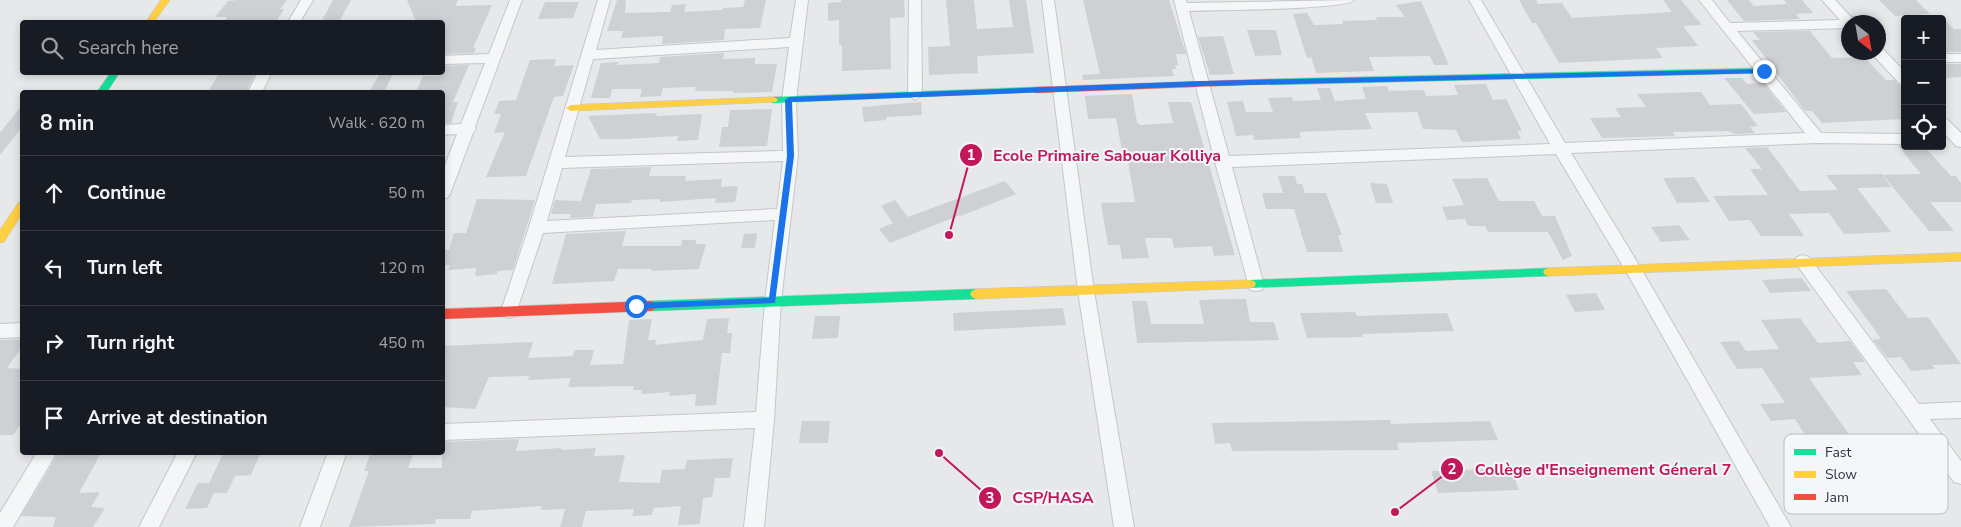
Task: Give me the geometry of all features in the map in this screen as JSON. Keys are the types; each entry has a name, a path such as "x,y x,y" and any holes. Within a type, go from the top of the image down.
{"street":[{"path":"151,20 166,0"},
{"path":"295,20 307,0"},
{"path":"445,187 469,129 516,0"},
{"path":"509,311 537,227 604,0"},
{"path":"754,527 765,420 772,301 791,156 789,100 795,42 802,0"},
{"path":"915,0 915,95"},
{"path":"1048,0 1086,291 1124,527"},
{"path":"1256,285 1222,162 1182,4 1314,3 1348,0"},
{"path":"1475,0 1518,78 1633,269 1781,527"},
{"path":"1705,0 1817,138"},
{"path":"1828,0 1842,15"},
{"path":"1725,27 1841,23"},
{"path":"587,55 795,42"},
{"path":"1886,57 1901,59"},
{"path":"445,60 495,58"},
{"path":"1946,58 1961,58"},
{"path":"1886,60 1901,77"},
{"path":"571,108 1202,83 1518,78 1764,71"},
{"path":"103,90 114,75"},
{"path":"256,90 264,75"},
{"path":"1946,126 1960,141"},
{"path":"445,130 469,129"},
{"path":"1222,162 1817,138 1901,139"},
{"path":"1946,140 1960,141"},
{"path":"555,163 791,156"},
{"path":"0,239 20,209"},
{"path":"537,227 783,214"},
{"path":"445,314 1256,285 1961,256"},
{"path":"1803,261 1930,434"},
{"path":"0,331 20,330"},
{"path":"1914,412 1961,410"},
{"path":"445,432 765,420"},
{"path":"2,527 46,455"},
{"path":"149,527 186,455"},
{"path":"310,527 337,455"},
{"path":"1948,458 1961,476"}],"building":[{"path":"287,0 280,9 284,9 277,20 225,20 227,17 215,17 228,1"},
{"path":"333,0 351,0 340,20 322,20"},
{"path":"407,0 458,0 455,6 492,5 473,48 476,48 474,53 445,54 445,20 415,20"},
{"path":"617,0 626,0 625,13 670,12 672,5 686,4 684,12 722,10 723,8 743,7 745,0 766,0 760,28 725,29 724,40 662,44 663,36 621,38 623,31 607,31"},
{"path":"841,0 904,0 905,17 890,18 891,69 842,71 842,45 839,45 839,20 828,21 828,3 841,2"},
{"path":"946,0 974,0 977,29 1013,27 1009,0 1026,0 1034,53 977,56 978,73 929,75 928,47 950,46"},
{"path":"1083,0 1169,0 1186,54 1176,54 1178,65 1175,65 1176,69 1172,69 1174,76 1083,80 1082,75 1100,74"},
{"path":"1519,0 1536,0 1538,4 1562,3 1572,18 1672,12 1663,0 1681,0 1702,25 1683,26 1698,46 1656,48 1663,58 1559,63 1536,23 1532,23"},
{"path":"1727,0 1749,0 1754,6 1787,4 1800,19 1744,21"},
{"path":"1784,0 1802,0 1813,13 1796,14"},
{"path":"1879,0 1916,0 1930,14 1901,15 1895,16"},
{"path":"1421,1 1449,65 1434,65 1430,56 1369,57 1374,71 1316,73 1311,57 1307,58 1293,14 1307,13 1314,25 1343,24 1342,21 1377,20 1376,17 1405,17 1396,5"},
{"path":"545,2 579,2 573,18 538,19"},
{"path":"1946,21 1954,29 1961,29 1961,52 1946,52"},
{"path":"1247,30 1276,30 1282,55 1255,56"},
{"path":"1810,31 1832,58 1867,60 1886,80 1894,80 1901,86 1901,119 1822,123 1812,111 1805,111 1752,40 1760,40 1753,32"},
{"path":"1223,36 1234,74 1210,75 1198,37"},
{"path":"724,53 723,59 755,58 755,64 777,64 772,92 733,93 733,91 695,91 696,87 663,88 661,96 640,97 642,89 612,89 610,98 591,98 601,63 619,62 617,65 659,63 660,57"},
{"path":"556,59 554,66 574,65 563,96 554,97 526,176 486,177 505,132 494,133 501,114 494,114 499,101 516,100 530,60"},
{"path":"1946,64 1961,64 1961,77 1946,78"},
{"path":"469,65 453,102 458,102 451,123 445,123 445,90 417,90 423,76 445,75 445,66"},
{"path":"218,75 254,75 247,90 209,90"},
{"path":"379,75 392,75 385,90 370,90"},
{"path":"1724,78 1742,78 1747,84 1763,83 1786,112 1754,114"},
{"path":"1486,84 1493,100 1506,99 1522,131 1517,131 1521,139 1462,142 1456,130 1423,129 1417,112 1365,113 1372,129 1299,132 1301,138 1254,140 1253,135 1236,136 1227,102 1243,101 1246,112 1273,112 1268,98 1292,97 1293,101 1321,100 1317,88 1330,88 1335,101 1366,99 1362,87 1387,86 1389,91 1424,90 1426,96 1458,95 1454,85"},
{"path":"1701,92 1710,105 1741,104 1758,126 1750,127 1755,133 1735,134 1728,131 1673,132 1675,136 1602,138 1590,118 1621,117 1615,108 1646,107 1637,94"},
{"path":"1132,94 1137,122 1140,125 1173,123 1168,102 1191,102 1235,255 1214,256 1212,246 1174,248 1172,238 1145,238 1149,258 1122,259 1120,245 1108,245 1101,203 1135,202 1127,156 1123,156 1116,118 1088,119 1085,96"},
{"path":"921,102 922,115 886,117 886,120 864,122 862,107"},
{"path":"20,108 20,130 0,155 0,133"},
{"path":"772,109 767,146 719,147 722,127 728,127 730,110"},
{"path":"657,113 656,116 702,114 698,140 677,141 678,136 600,139 588,116"},
{"path":"1767,147 1800,191 1838,190 1826,175 1882,174 1891,187 1857,188 1891,232 1844,234 1829,213 1789,214 1804,236 1761,236 1750,220 1729,221 1713,196 1768,195 1750,169 1762,169 1745,148"},
{"path":"1901,150 1928,150 1951,176 1956,176 1961,183 1961,202 1930,202 1954,231 1929,231 1883,175 1921,174"},
{"path":"651,167 649,176 686,176 685,181 722,179 721,187 738,186 735,202 715,203 716,198 660,202 660,199 632,200 631,203 596,204 593,217 570,218 571,214 551,214 555,200 581,201 591,169"},
{"path":"1278,176 1295,176 1297,184 1302,184 1305,193 1326,193 1342,235 1338,235 1343,252 1307,252 1294,209 1266,209 1262,193 1283,193"},
{"path":"1694,177 1710,202 1677,203 1663,178"},
{"path":"1487,178 1499,201 1534,201 1542,216 1555,216 1572,256 1563,260 1548,232 1488,232 1485,226 1468,226 1465,219 1447,220 1442,207 1464,205 1452,179"},
{"path":"1005,181 1016,194 961,216 890,243 879,229 893,223 881,206 895,200 908,217"},
{"path":"1370,183 1387,184 1393,203 1376,203"},
{"path":"477,199 535,200 513,270 497,271 497,274 475,276 476,268 448,270 450,265 445,265 445,250 449,250 454,233 466,233"},
{"path":"1679,225 1690,240 1661,242 1651,227"},
{"path":"626,231 622,246 681,246 682,240 696,240 696,244 706,244 699,269 651,271 652,269 618,269 614,281 552,284 566,234"},
{"path":"757,233 755,248 741,248 744,234"},
{"path":"1802,278 1811,291 1770,293 1762,280"},
{"path":"1886,289 1908,318 1928,317 1961,364 1932,365 1935,369 1911,371 1901,357 1887,358 1873,340 1881,339 1846,291"},
{"path":"1596,293 1605,310 1575,312 1566,295"},
{"path":"1246,299 1250,322 1274,322 1279,340 1137,343 1132,301 1147,301 1151,324 1204,324 1199,300"},
{"path":"1063,308 1066,325 954,331 953,313"},
{"path":"1355,312 1357,316 1447,313 1454,331 1362,334 1363,337 1307,338 1300,313"},
{"path":"815,316 840,316 838,338 812,339"},
{"path":"729,318 727,333 732,333 730,353 722,353 716,405 695,406 696,394 669,396 670,392 641,394 642,390 633,390 634,386 568,387 571,378 528,380 529,376 489,377 475,409 445,407 445,346 533,342 528,358 573,356 575,350 594,350 590,365 623,364 629,320 652,319 648,340 656,340 655,345 703,340 707,319"},
{"path":"1800,318 1818,343 1850,341 1865,362 1853,362 1862,375 1809,378 1849,434 1805,434 1795,419 1771,421 1760,404 1785,403 1762,368 1737,369 1720,342 1739,341 1746,351 1779,349 1761,320"},
{"path":"20,339 20,350 7,368 20,369 20,425 13,435 0,435 0,340"},
{"path":"1390,420 1391,424 1490,421 1498,440 1397,443 1399,450 1232,451 1230,443 1215,444 1212,423"},
{"path":"802,421 830,421 828,443 799,443"},
{"path":"519,439 516,451 596,448 594,456 625,455 619,482 660,483 662,470 685,469 687,460 733,458 730,478 715,478 712,497 703,498 700,524 678,525 681,506 654,508 652,515 632,516 634,509 586,511 582,527 560,527 565,509 540,510 542,506 472,511 470,519 436,519 435,524 349,527 369,471 364,471 370,455 413,455 408,468 442,468 445,442"},
{"path":"57,455 100,455 79,493 100,492 91,507 105,508 93,527 53,527 56,517 21,516"},
{"path":"223,455 260,455 251,475 235,476 227,493 214,493 207,508 185,509 198,483 209,483"},
{"path":"1511,468 1519,490 1438,493 1431,471"}],"traffic: fast":[{"path":"1271,82 1764,71"},
{"path":"103,90 114,75"},
{"path":"773,100 1036,90"},
{"path":"1250,284 1549,272"},
{"path":"651,306 976,294"}],"traffic: slow":[{"path":"151,20 166,0"},
{"path":"571,108 773,100"},
{"path":"0,239 20,209"},
{"path":"1549,272 1961,257"},
{"path":"976,294 1250,284"}],"traffic: jam":[{"path":"1036,90 1271,82"},
{"path":"445,314 651,306"}],"place":[{"name":"Ecole Primaire Sabouar Kolliya","path":"949,235"},
{"name":"CSP/HASA","path":"939,453"},
{"name":"Collège d'Enseignement Géneral 7","path":"1395,512"}],"route":[{"path":"636,306 772,301 791,156 789,100 1202,83 1518,78 1764,71"}]}
